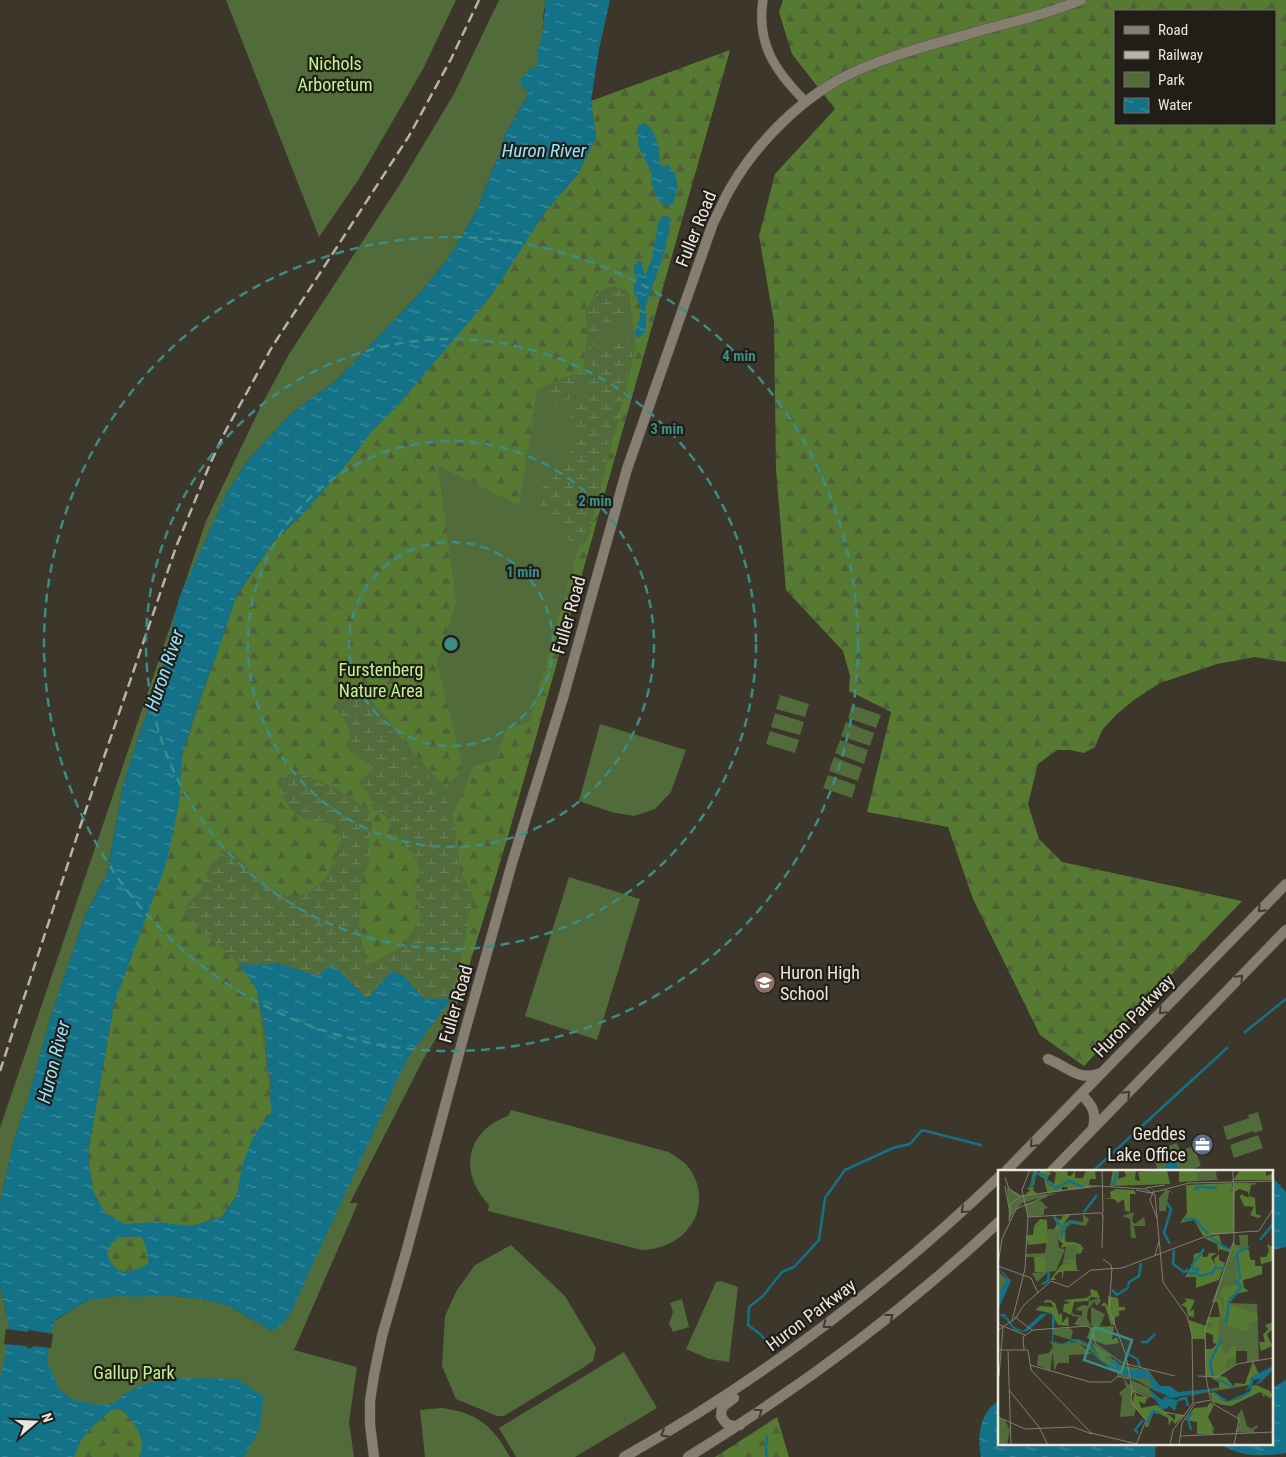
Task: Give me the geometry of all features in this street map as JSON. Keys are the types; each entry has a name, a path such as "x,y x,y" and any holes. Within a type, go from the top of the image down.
{"main road":[{"name":"Fuller Road","path":"374,1457 370,1424 370,1401 382,1336 504,891 563,698 627,469 683,306 714,223 726,197 753,156 772,134 805,101 827,86 894,56 1081,0"},
{"name":"Huron Parkway","path":"1007,1170 1286,884"},
{"path":"1053,1170 1286,930"},
{"path":"1048,1058 1083,1076 1093,1076 1102,1073"},
{"path":"1081,1094 1091,1104 1095,1113 1092,1129"},
{"name":"Huron Parkway","path":"624,1457 693,1416 765,1369 845,1311 886,1278 998,1178"},
{"path":"688,1457 741,1424 825,1367 932,1282 998,1223"},
{"path":"741,1424 728,1425 721,1416 722,1407 758,1381 765,1369"}],"street":[{"path":"764,0 762,11 763,33 771,60 787,83 805,101"}],"green space":[{"name":"Nichols Arboretum","path":"226,0 456,0 423,69 359,179 319,237"},
{"path":"499,0 546,0 543,14 544,23 538,66 528,70 523,87 529,93 506,133 500,154 477,210 449,257 420,293 338,379 292,413 248,460 227,493 202,548 173,627 161,675 123,786 107,874 86,913 50,1019 29,1096 14,1140 0,1203 0,1128 206,521 260,408 289,354 400,184 455,92"},
{"path":"783,0 1286,0 1286,662 1255,657 1217,664 1160,683 1117,714 1102,730 1095,747 1084,753 1057,750 1038,764 1028,804 1039,839 1062,862 1242,901 1084,1066 1040,1035 973,899 948,827 867,812 891,712 849,691 850,676 843,651 786,590 776,470 774,322 759,236 775,174 835,109 792,54 779,12"},
{"name":"Furstenberg Nature Area","path":"730,50 507,838 470,822 493,879 490,898 458,1002 423,1060 350,1203 358,1203 294,1350 357,1367 349,1422 354,1457 0,1457 0,1286 9,1327 56,1320 88,1300 91,1224 157,1234 166,1295 208,1300 229,1306 272,1331 407,1059 450,999 257,990 265,1031 268,1070 271,1079 270,1100 222,1217 192,1226 157,1222 88,1153 114,1004 182,756 198,703 219,648 372,431 399,404 519,251 545,212"},
{"name":"Furstenberg Nature Area","path":"730,50 508,836 458,1002 451,999 466,915 456,866 452,816 474,766 496,759 506,730 530,721 577,552 588,539 636,347 629,294 614,286 587,335 583,372 560,379 537,390 519,505 438,466 456,601 437,663 463,767 446,789 397,734 389,722 338,712 349,729 348,749 371,765 374,770 361,779 360,784 367,790 374,810 385,816 392,828 416,857 420,874 416,897 421,918 402,947 366,966 359,924 360,887 370,859 368,844 372,825 335,788 305,775 293,773 335,825 342,837 329,873 316,932 214,941 239,963 257,990 272,1112 254,1135 237,1195 222,1217 191,1226 124,1224 104,1212 92,1189 88,1153 114,1004 167,861 182,756 236,597 273,542 301,516 371,432 491,296 545,212 578,174 596,137 591,101"},
{"path":"614,286 623,289 627,294 629,308 623,324 602,338 590,349 586,375 573,397 555,406 547,404 547,396 552,385 564,378 583,372 587,349 585,309 598,292"},
{"path":"624,332 634,348 619,421 609,444 600,491 589,532 581,547 575,549 561,528 541,512 539,499 544,485 554,468 570,452 573,438 569,415 585,395 591,374 593,354 598,347"},
{"path":"352,694 364,695 375,704 389,722 398,746 411,764 424,771 444,793 456,829 460,869 475,901 468,915 465,944 451,999 424,999 404,976 394,971 387,976 367,999 345,975 327,968 318,976 279,963 255,965 239,963 187,918 185,912 186,906 201,890 209,866 218,860 221,851 234,853 265,885 286,895 305,894 325,879 340,847 341,837 335,825 302,818 288,805 281,795 278,784 285,776 293,773 305,775 335,788 368,809 372,825 368,844 370,859 360,887 359,924 366,966 402,947 421,918 416,897 420,874 416,857 399,839 385,816 374,810 370,796 360,784 361,779 374,770 371,765 348,749 349,727 338,711 336,703 342,697"},
{"path":"780,695 809,704 805,717 776,709"},
{"path":"852,705 881,715 876,728 848,718"},
{"path":"775,713 804,722 800,735 771,727"},
{"path":"846,722 874,733 870,746 841,736"},
{"path":"600,724 686,750 671,792 655,809 634,816 611,812 579,801"},
{"path":"770,731 799,740 795,753 766,744"},
{"path":"840,740 868,750 864,764 835,753"},
{"path":"834,757 862,768 858,781 829,771"},
{"path":"828,775 856,785 852,798 823,788"},
{"path":"569,877 640,899 597,1040 525,1016"},
{"path":"511,1110 669,1152 688,1166 697,1184 699,1198 697,1212 692,1224 672,1242 658,1248 642,1250 488,1211 489,1205 479,1193 473,1180 470,1167 471,1154 475,1142 483,1132 494,1123 508,1116"},
{"path":"1258,1112 1263,1130 1254,1133 1253,1131 1227,1140 1223,1127 1249,1118 1248,1115"},
{"path":"1258,1135 1263,1148 1234,1158 1230,1145"},
{"path":"1177,1143 1181,1154 1186,1152 1185,1149 1194,1146 1201,1166 1191,1170 1154,1170 1157,1168 1152,1151"},
{"path":"122,1237 142,1237 148,1254 148,1264 129,1271 119,1270 115,1267 107,1254 112,1242"},
{"path":"511,1245 565,1296 596,1348 593,1361 504,1416 497,1416 456,1399 442,1366 445,1316 457,1290 475,1265"},
{"path":"721,1281 738,1287 729,1362 709,1359 686,1349 716,1282"},
{"path":"682,1299 689,1327 673,1332 669,1324 673,1312 670,1303"},
{"path":"624,1352 657,1408 575,1457 516,1457 499,1428"},
{"path":"441,1408 465,1413 483,1422 504,1446 510,1457 425,1457 420,1410"},
{"path":"120,1409 135,1424 141,1437 142,1443 139,1457 74,1457 86,1433 111,1410"},
{"path":"777,1417 789,1457 715,1457"}],"water":[{"name":"Huron River","path":"546,0 610,0 599,49 591,101 596,137 578,174 545,212 491,296 399,404 372,431 352,458 301,516 273,542 236,597 198,704 182,756 179,803 167,861 114,1004 88,1153 92,1189 104,1212 124,1224 157,1222 192,1226 222,1217 237,1195 242,1166 254,1135 272,1112 270,1100 271,1079 268,1070 265,1031 257,990 239,963 255,965 279,963 318,976 327,968 335,966 367,999 393,971 404,976 424,999 451,999 407,1059 291,1312 283,1324 272,1331 229,1306 208,1300 165,1295 120,1296 88,1300 55,1320 47,1362 59,1389 73,1400 100,1405 114,1403 139,1386 182,1378 237,1379 264,1397 259,1430 244,1457 139,1457 142,1443 141,1437 135,1424 120,1409 111,1410 86,1433 74,1457 0,1457 0,1378 9,1327 0,1286 0,1203 14,1140 29,1096 50,1019 86,913 107,874 123,786 161,675 179,598 227,493 248,460 292,413 338,379 420,293 449,257 477,210 500,154 506,133 529,93 519,79 526,75 528,70 538,66 537,60","holes":["122,1237 142,1237 148,1254 148,1264 129,1272 124,1272 115,1267 107,1254 112,1242"]},
{"path":"644,123 655,136 659,148 660,166 669,165 677,180 673,205 663,205 656,197 651,181 652,174 638,145 638,126"},
{"path":"662,216 668,216 671,221 665,250 646,306 646,331 639,338 635,335 640,317 640,306 634,293 637,279 633,267 638,261 641,261 645,276 652,258 658,223"},
{"path":"1173,1152 1179,1170 1163,1170 1162,1168 1167,1166 1164,1155"},
{"path":"1274,1179 1286,1192 1286,1247 1274,1250"},
{"path":"1286,1380 1286,1453 1269,1455 1244,1454 1220,1444 1274,1444 1274,1387"},
{"path":"998,1401 998,1444 1156,1444 1155,1457 981,1457 980,1433 984,1417"},
{"path":"1186,1444 1220,1444 1189,1445"}],"pier":[{"path":"6,1329 53,1334 51,1348 33,1346 32,1348 27,1348 27,1346 4,1344"}],"waterway":[{"path":"1245,1032 1286,999"},
{"path":"1094,1170 1227,1048"},
{"path":"772,1348 760,1334 748,1325 749,1307 763,1296 782,1272 794,1267 819,1240 825,1198 845,1170 893,1148 910,1144 922,1130 981,1145"},
{"path":"767,1437 767,1457"}],"railway":[{"path":"0,1071 79,830 176,547 210,464 225,432 272,347 409,136 451,59 479,0"}],"place":[{"name":"Huron High School","path":"764,983"},
{"name":"Geddes Lake Office","path":"1202,1144"}],"park label":[{"name":"Gallup Park","path":"134,1373"}]}
